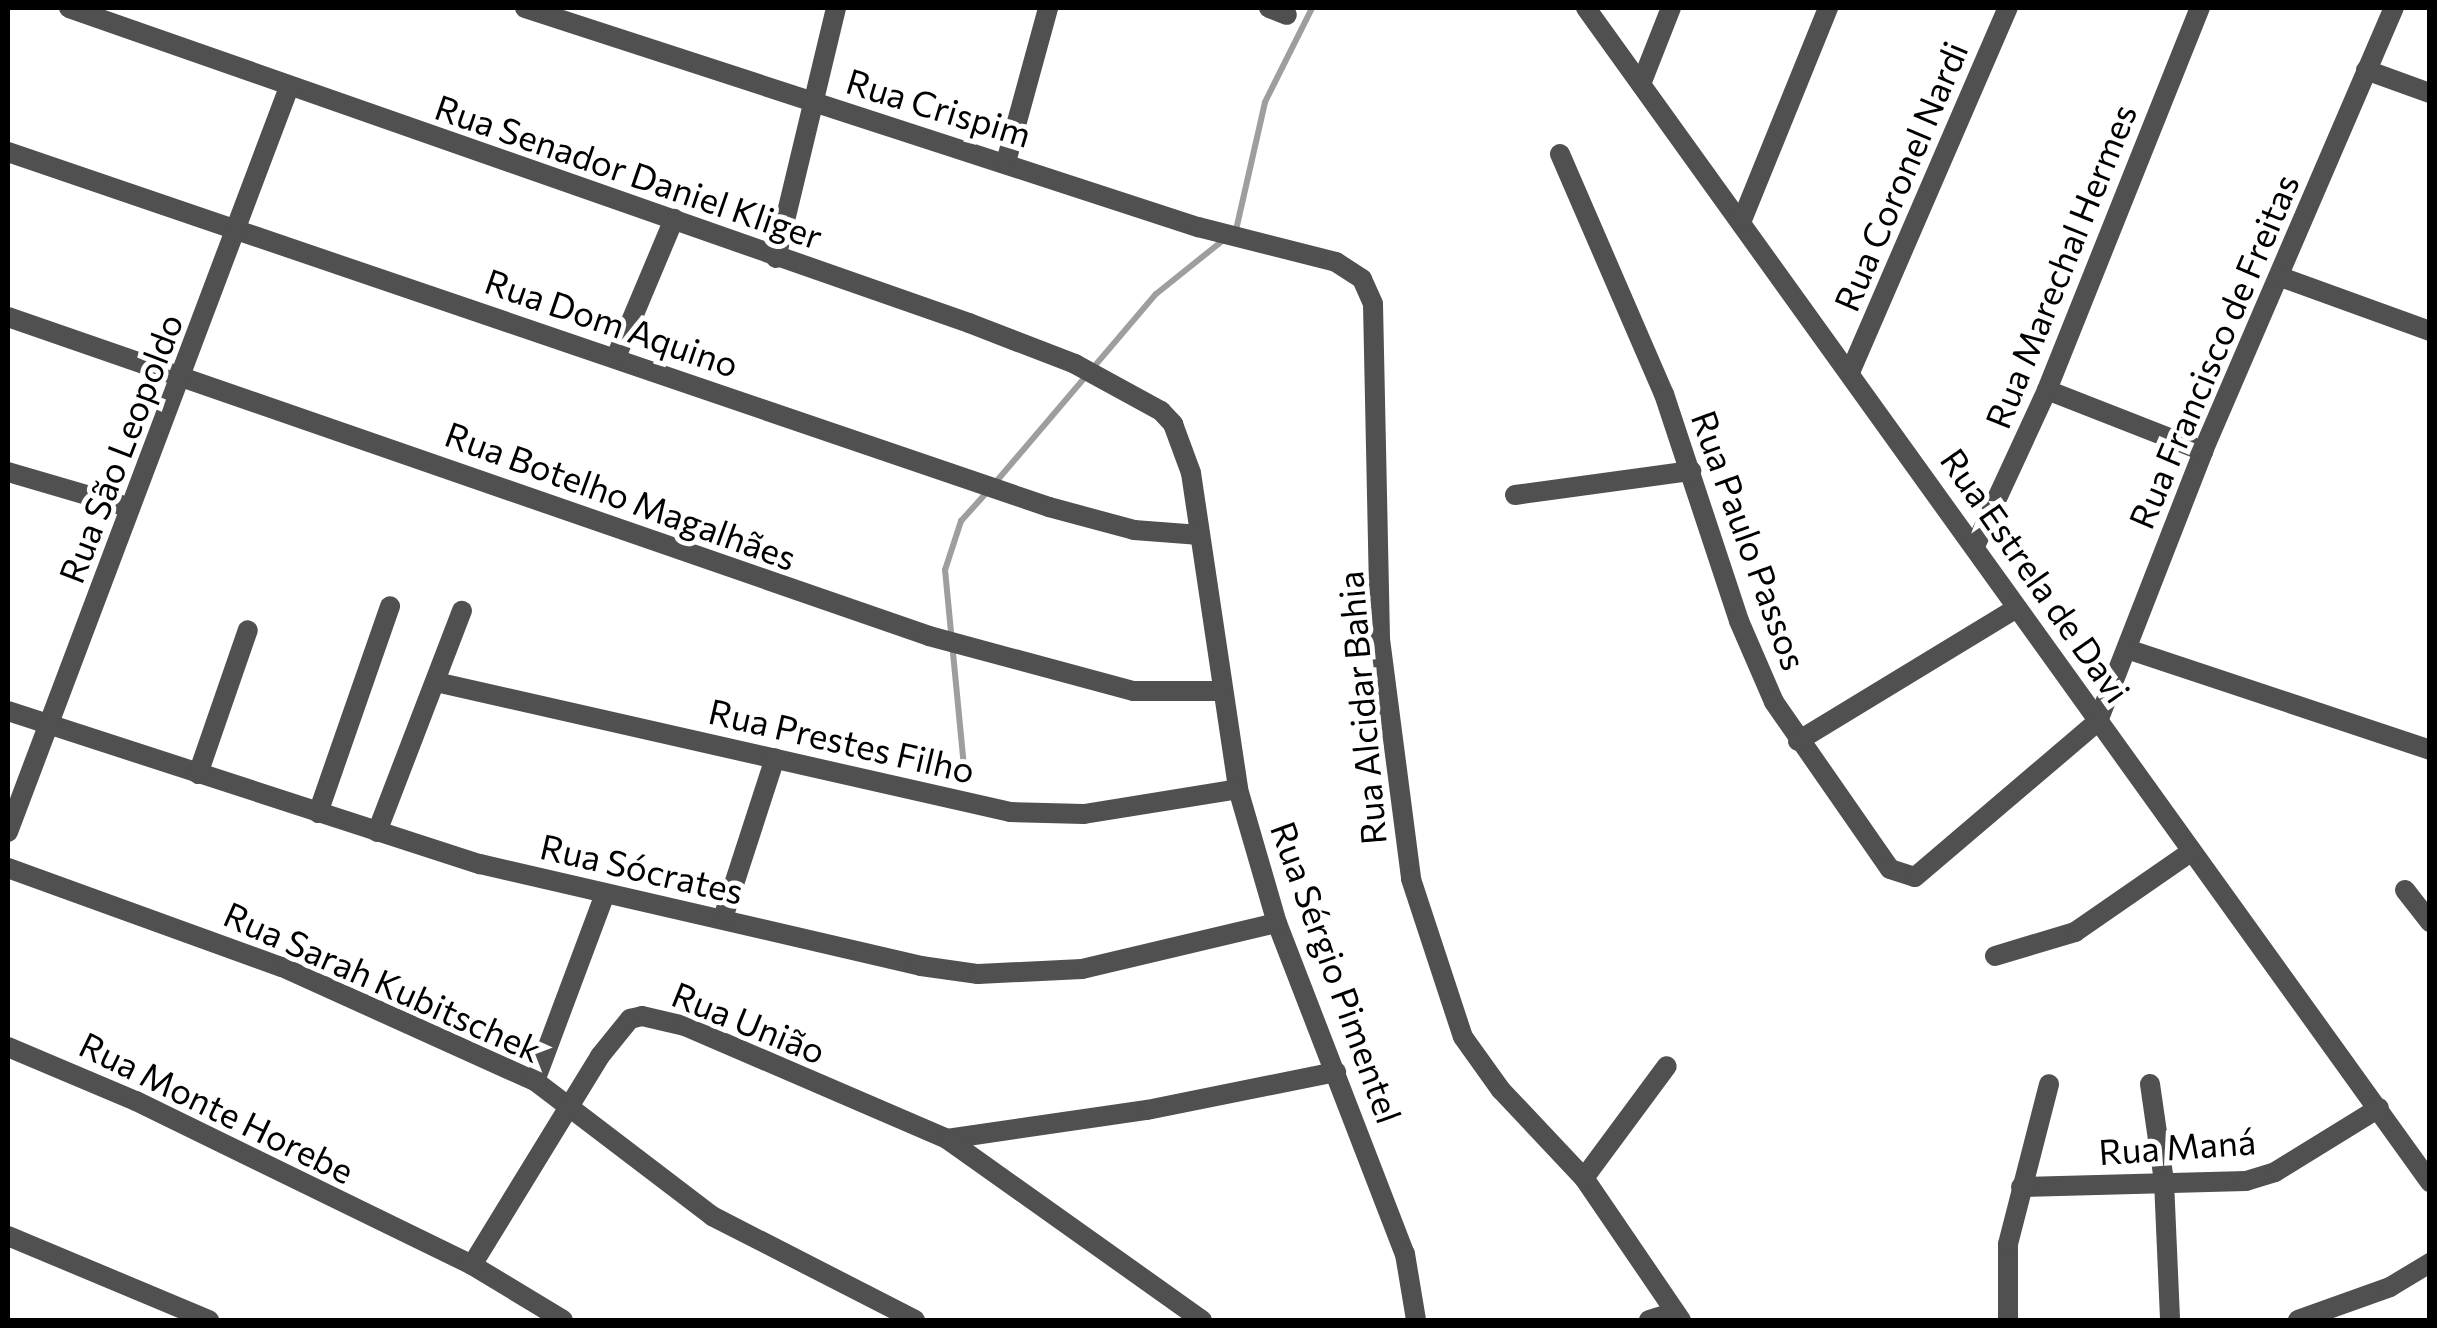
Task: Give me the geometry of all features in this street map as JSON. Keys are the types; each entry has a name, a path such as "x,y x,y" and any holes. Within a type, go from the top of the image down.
{"street":[{"name":"Rua Senador Daniel Kliger","path":"69,8 1075,364 1160,411"},
{"name":"Rua Crispim","path":"524,8 548,11 1198,227 1336,262"},
{"path":"776,258 836,8"},
{"path":"1006,162 1048,8"},
{"name":"Rua Estrela de Davi","path":"1586,8 1851,370 2017,608 2430,1182"},
{"path":"1641,84 1671,8"},
{"path":"1742,220 1828,8"},
{"name":"Rua Coronel Nardi","path":"1851,370 2008,8"},
{"name":"Rua Marechal Hermes","path":"1975,546 2048,390 2200,8"},
{"name":"Rua Francisco de Freitas","path":"2098,721 2203,451 2394,8"},
{"path":"2366,70 2430,93"},
{"name":"Rua São Leopoldo","path":"8,832 52,726 128,507 239,229 289,86"},
{"name":"Rua Dom Aquino","path":"8,152 1096,522 1200,535"},
{"name":"Rua Paulo Passos","path":"1560,154 1691,471 1755,662 1798,741 1890,869 1915,877 2098,721"},
{"path":"616,357 674,219"},
{"name":"Rua Alcidar Bahia","path":"1336,262 1352,269 1373,304 1380,640 1411,879 1464,1038 1501,1090 1584,1178 1678,1316"},
{"path":"2281,277 2430,331"},
{"name":"Rua Botelho Magalhães","path":"8,317 929,636 1132,691 1221,691"},
{"path":"2048,390 2203,451"},
{"name":"Rua Sérgio Pimentel","path":"1160,411 1182,444 1200,535 1238,789 1277,923 1404,1254 1416,1320"},
{"path":"1514,495 1691,471"},
{"path":"8,472 128,507"},
{"path":"318,812 390,606"},
{"path":"1798,741 2017,608"},
{"path":"377,832 462,611"},
{"path":"198,774 248,630"},
{"path":"2127,649 2430,750"},
{"name":"Rua Prestes Filho","path":"436,682 1029,813 1084,814 1238,789"},
{"name":"Rua Sócrates","path":"8,712 377,832 606,894 723,918 862,955 978,974 1082,969 1277,923"},
{"path":"723,918 775,758"},
{"path":"1996,956 2075,932 2192,851"},
{"name":"Rua Sarah Kubitschek","path":"8,868 282,967 535,1081 712,1216 914,1320"},
{"path":"2404,890 2430,922"},
{"path":"535,1081 606,894"},
{"name":"Rua União","path":"472,1266 617,1032 642,1016 684,1026 948,1139"},
{"name":"Rua Monte Horebe","path":"8,1047 136,1100 472,1266 562,1320"},
{"path":"1584,1178 1667,1066"},
{"path":"948,1139 1147,1110 1336,1072"},
{"path":"2008,1320 2008,1244 2049,1084"},
{"path":"2150,1084 2164,1181 2170,1320"},
{"name":"Rua Maná","path":"2021,1187 2246,1181 2276,1172 2378,1108"},
{"path":"948,1139 1202,1320"},
{"path":"8,1236 209,1320"},
{"path":"2310,1319 2430,1264"},
{"path":"1649,1320 1678,1316"}],"waterway":[{"path":"1236,230 1265,102 1312,8"},
{"path":"995,483 1156,294 1226,238"},
{"path":"964,767 945,570 961,521 987,492"}]}
